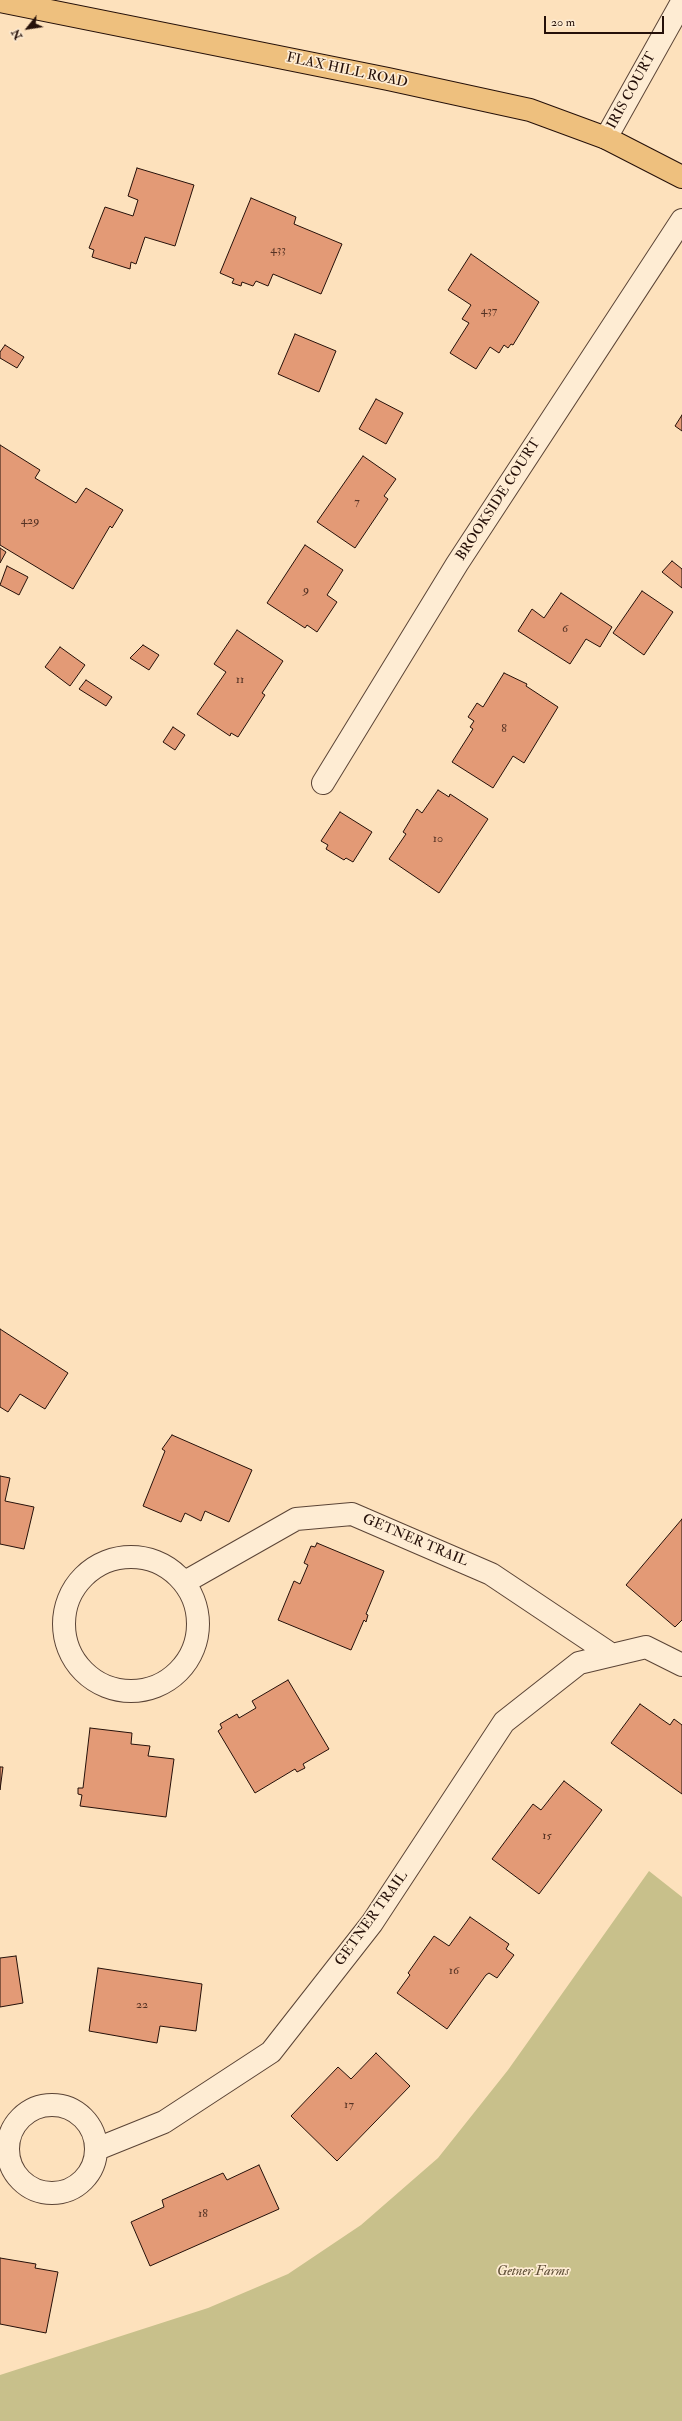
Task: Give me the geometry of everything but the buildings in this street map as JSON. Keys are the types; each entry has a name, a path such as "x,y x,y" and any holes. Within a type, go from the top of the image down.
{"main road":[{"name":"FLAX HILL ROAD","path":"0,1 388,79 530,110 606,138 682,177"}],"street":[{"name":"IRIS COURT","path":"606,138 682,2"},
{"name":"BROOKSIDE COURT","path":"322,784 457,564 682,220"},
{"name":"GETNER TRAIL","path":"184,1582 296,1519 352,1514 491,1574 612,1655"},
{"path":"143,1556 166,1566 184,1582 196,1604 199,1629 193,1654 178,1674 157,1687 132,1692 107,1688 86,1675 71,1655 63,1631 65,1606 76,1583 94,1567 118,1557 143,1556"},
{"name":"GETNER TRAIL","path":"97,2149 164,2122 271,2052 372,1923 504,1722 579,1663 646,1647 682,1665"},
{"path":"44,2105 60,2105 75,2110 87,2120 94,2134 97,2149 94,2164 87,2178 75,2188 60,2193 45,2193 37,2190 18,2178 10,2164 7,2148 10,2134 18,2120 24,2115 44,2105"}],"green space":[{"name":"Getner Farms","path":"649,1871 682,1897 682,2421 0,2421 0,2375 208,2308 288,2274 361,2225 438,2158 508,2070"}]}
